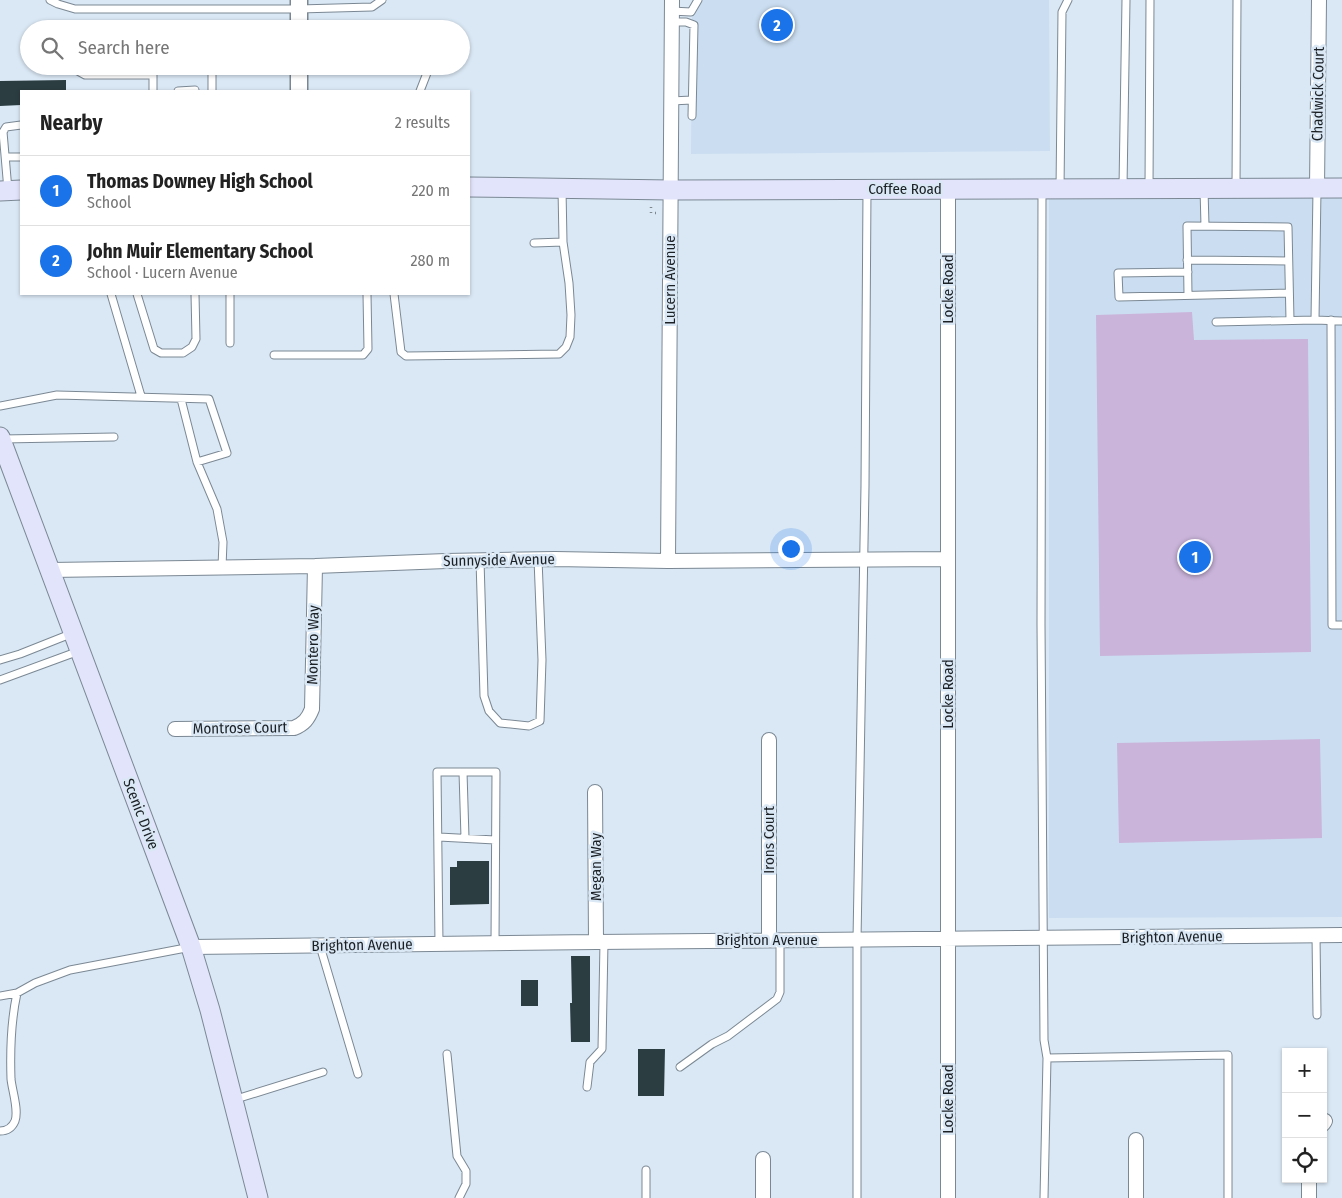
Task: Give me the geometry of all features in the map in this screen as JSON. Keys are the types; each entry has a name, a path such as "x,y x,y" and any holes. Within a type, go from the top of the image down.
{"main road":[{"name":"Coffee Road","path":"470,187 670,190 1342,188"},
{"name":"Scenic Drive","path":"0,438 191,947 210,1010 258,1198"}],"street":[{"name":"Chadwick Court","path":"1317,188 1319,0"},
{"path":"299,5 299,20"},
{"name":"Lucern Avenue","path":"668,561 672,11"},
{"path":"299,75 299,90"},
{"name":"Locke Road","path":"948,189 948,1198"},
{"name":"Sunnyside Avenue","path":"50,570 315,566 480,560 948,559"},
{"name":"Montero Way","path":"305,722 312,709 315,566"},
{"name":"Montrose Court","path":"175,729 294,728 305,722"},
{"name":"Irons Court","path":"768,740 774,940"},
{"name":"Megan Way","path":"595,792 600,942"},
{"name":"Brighton Avenue","path":"191,947 1342,935"},
{"path":"1136,1140 1136,1198"},
{"path":"763,1159 763,1198"},
{"path":"1309,1183 1309,1198"}],"lane":[{"path":"50,0 75,9 299,5 372,7 382,0"},
{"path":"672,11 690,12 698,0"},
{"path":"1044,1198 1047,1058 1044,1040 1041,624 1051,189 1062,12 1068,0"},
{"path":"1123,189 1126,0"},
{"path":"1149,189 1150,0"},
{"path":"1236,188 1237,0"},
{"path":"672,11 686,22 694,25 692,116"},
{"path":"84,75 153,75 153,90"},
{"path":"212,75 212,90"},
{"path":"420,90 425,75"},
{"path":"671,101 692,100"},
{"path":"10,191 6,157 2,147 3,132 6,127 20,126"},
{"path":"6,157 20,157"},
{"path":"1315,320 1317,188"},
{"path":"394,295 401,352 406,356 559,354 566,347 570,336 571,315 563,242 562,189"},
{"path":"1204,189 1205,226"},
{"path":"857,1198 857,940 866,477 867,190"},
{"path":"1188,295 1187,226 1288,226 1290,320"},
{"path":"534,242 563,242"},
{"path":"1187,260 1288,261"},
{"path":"1188,272 1118,273 1119,297 1289,293"},
{"path":"111,295 141,396"},
{"path":"137,295 154,349 161,352 183,353 192,347 196,338 195,295"},
{"path":"230,295 230,343"},
{"path":"274,355 364,354 368,349 368,295"},
{"path":"1330,320 1332,625 1342,625"},
{"path":"1216,322 1342,321"},
{"path":"0,406 57,395 209,399 227,453 197,462"},
{"path":"181,399 197,462 217,509 223,542 222,567"},
{"path":"0,438 114,437"},
{"path":"480,560 484,696 488,711 500,723 529,726 540,721 542,660 538,560"},
{"path":"0,660 77,642"},
{"path":"0,680 77,642"},
{"path":"439,944 437,772 496,772 494,943"},
{"path":"463,772 465,838"},
{"path":"439,837 495,840"},
{"path":"1316,935 1317,1015"},
{"path":"680,1067 712,1044 728,1036 777,999 780,992 774,940"},
{"path":"588,1087 590,1062 602,1049 600,942"},
{"path":"320,946 358,1074"},
{"path":"0,996 17,993 35,983 70,970 191,947"},
{"path":"0,1131 11,1128 16,1120 11,1080 11,1060 13,1012 17,993"},
{"path":"447,1054 457,1156 466,1171 466,1184 459,1198"},
{"path":"1047,1058 1228,1055 1228,1198"},
{"path":"233,1100 324,1072"},
{"path":"646,1170 646,1198"}],"path":[{"path":"651,207 651,212 656,212"}],"shaded area":[{"path":"692,0 1049,0 1050,151 691,154"},
{"path":"1342,194 1342,917 1049,918 1049,196"},
{"path":"1192,312 1194,340 1308,339 1311,652 1100,656 1096,315"},
{"path":"1320,739 1322,838 1119,843 1117,743"}],"building":[{"path":"66,80 66,90 20,90 20,105 0,106 0,81"},
{"path":"457,861 489,861 489,904 450,905 450,867 457,867"},
{"path":"571,956 590,956 590,1042 571,1042"},
{"path":"521,980 538,980 538,1006 521,1006"},
{"path":"638,1049 665,1049 664,1096 638,1096"}],"place":[{"name":"John Muir Elementary School","path":"777,25"},
{"name":"Thomas Downey High School","path":"1195,557"}]}
